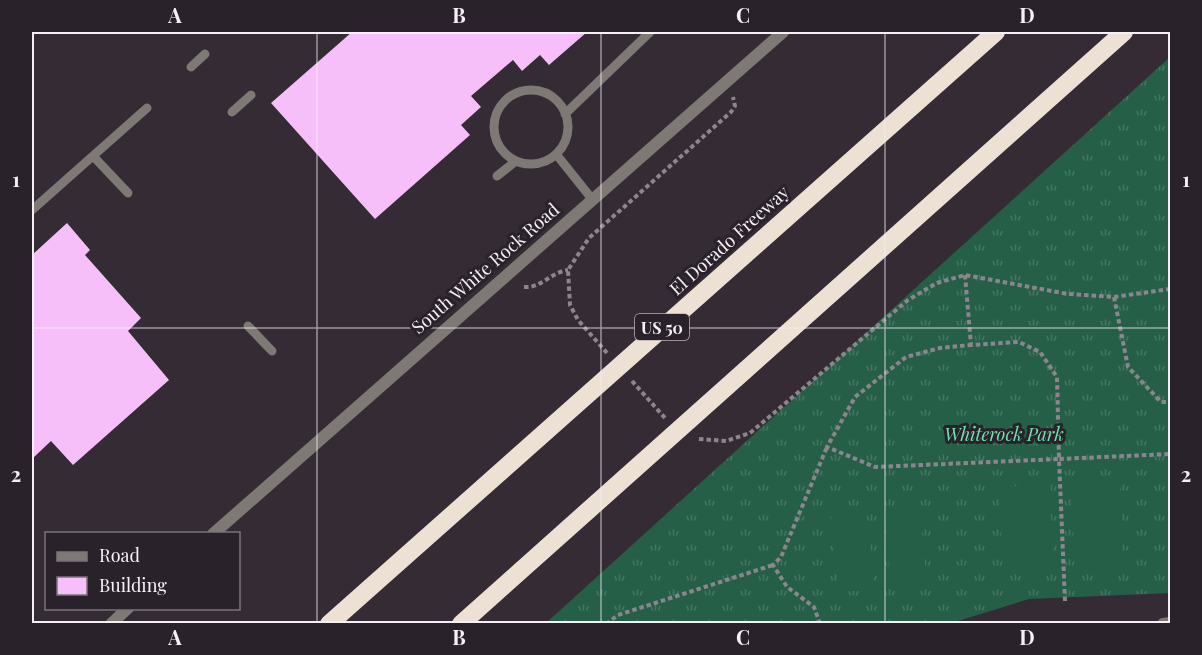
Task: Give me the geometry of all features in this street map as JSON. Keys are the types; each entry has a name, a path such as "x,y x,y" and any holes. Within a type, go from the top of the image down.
{"highway":[{"name":"El Dorado Freeway","path":"329,624 996,32"},
{"path":"462,624 1124,32"}],"street":[{"name":"South White Rock Road","path":"215,532 783,32"},
{"path":"111,624 127,610"},
{"path":"1163,624 1170,623"}],"lane":[{"path":"565,114 650,32"},
{"path":"190,67 205,54"},
{"path":"532,90 546,93 558,101 565,114 568,128 565,142 556,154 544,162 530,164 516,161 504,153 496,140 494,126 496,112 505,100 518,93 532,90"},
{"path":"232,112 251,95"},
{"path":"32,210 147,108"},
{"path":"556,154 592,198"},
{"path":"93,156 128,193"},
{"path":"497,176 516,161"},
{"path":"248,326 272,351"}],"path":[{"path":"609,355 578,320 570,305 568,270 589,238 731,111 735,106 733,98"},
{"path":"524,287 534,287 557,271 568,270"},
{"path":"965,275 971,345"},
{"path":"688,436 708,441 726,441 750,433 908,300 937,283 965,275 1068,294 1114,297 1170,290"},
{"path":"1114,297 1128,367 1161,402 1170,402"},
{"path":"606,624 618,615 772,565 781,557 827,447 855,397 906,357 940,348 1019,342 1040,352 1057,377 1065,602"},
{"path":"625,373 672,426"},
{"path":"827,447 875,467 1170,454"},
{"path":"772,565 787,587 814,607 820,624"}],"green space":[{"name":"Whiterock Park","path":"1170,57 1170,593 1029,599 948,624 545,624"},
{"path":"1120,482 1123,567 1075,569 1071,485"},
{"path":"1050,485 1053,570 1003,571 999,487"},
{"path":"919,506 927,583 892,587 883,510"},
{"path":"866,511 875,589 839,592 831,515"}],"building":[{"path":"352,32 587,32 549,65 540,55 522,71 513,60 471,96 481,107 461,125 470,135 375,219 271,103"},
{"path":"67,223 90,250 85,255 141,318 128,331 169,380 73,465 51,441 32,459 32,255"}]}
